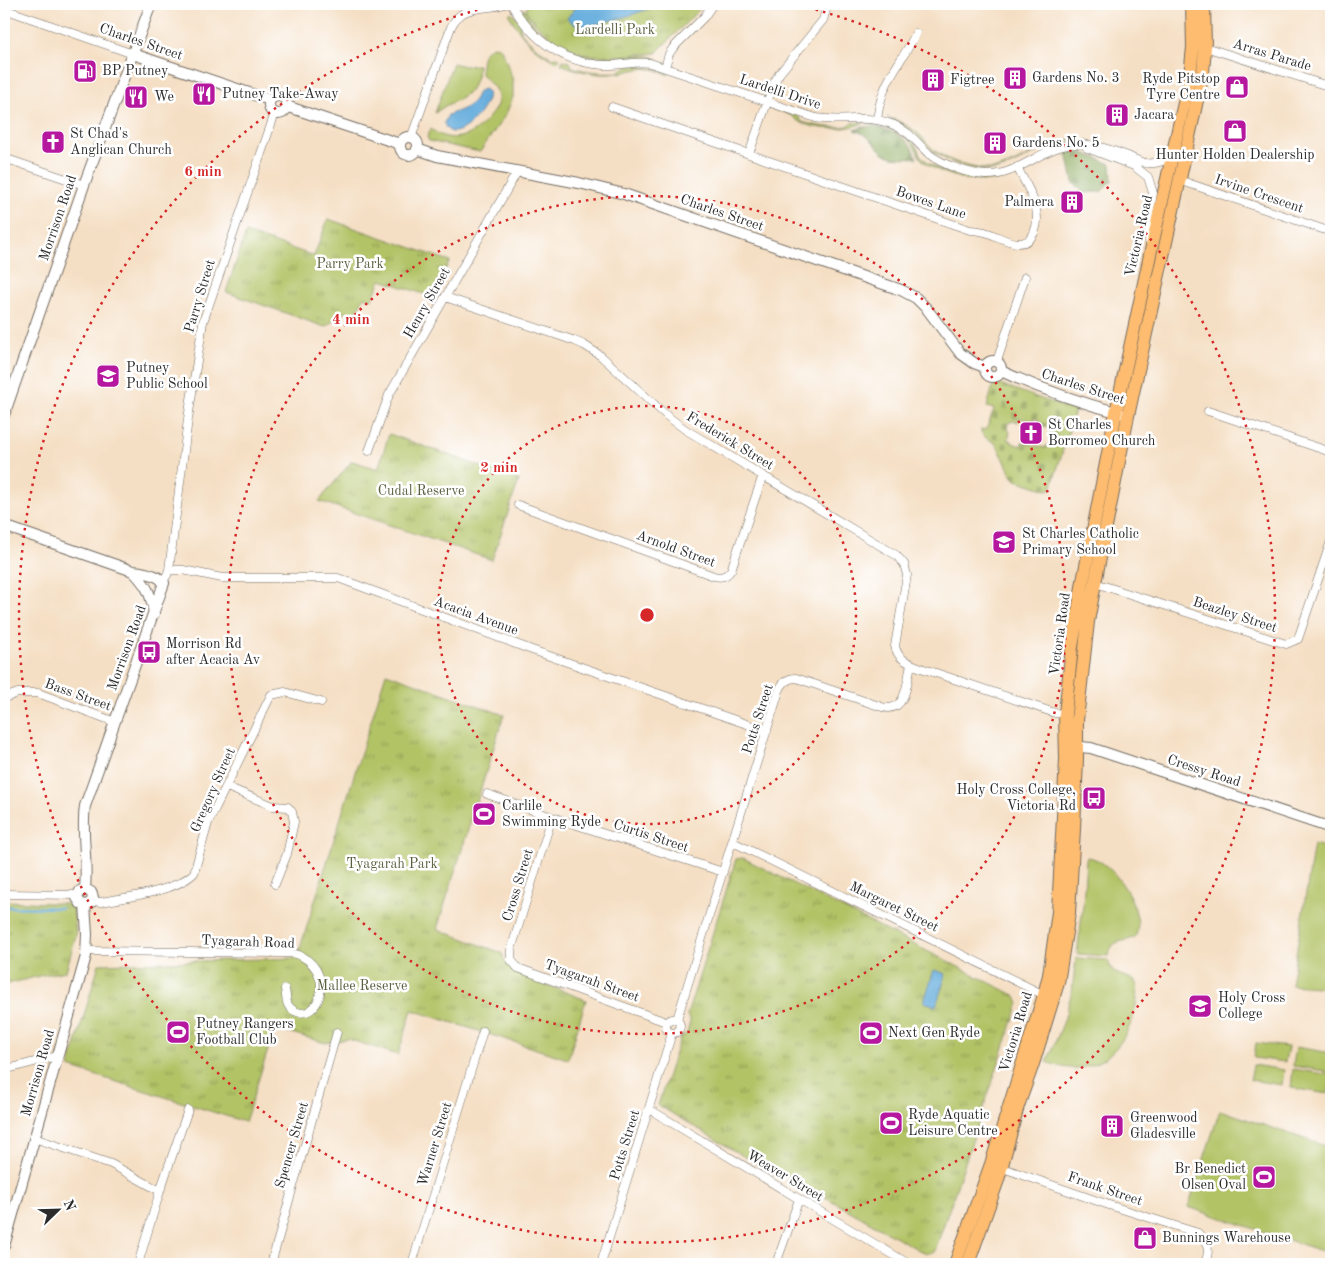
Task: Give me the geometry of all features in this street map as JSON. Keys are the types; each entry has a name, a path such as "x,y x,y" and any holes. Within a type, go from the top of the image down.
{"highway":[{"name":"Victoria Road","path":"968,1264 1049,975 1058,912 1072,746 1077,720 1088,622 1150,255 1190,76 1193,47 1192,4"},
{"name":"Victoria Road","path":"955,1264 996,1166 1018,1106 1058,983 1068,921 1072,878 1072,746 1064,714 1072,647 1078,610 1122,414 1203,73 1205,48 1204,4"}],"street":[{"name":"Morrison Road","path":"4,415 84,185 151,4"},
{"path":"412,138 453,24 458,16 470,10 505,4"},
{"name":"Lardelli Drive","path":"511,4 531,32 546,45 564,56 594,64 614,65 642,62 665,67 816,118 877,120 894,125 907,132 937,160 975,174 1001,174 1055,148 1076,144 1113,150 1148,164 1172,158"},
{"path":"665,67 673,48 704,17 713,4"},
{"path":"750,154 776,79 823,20 826,4"},
{"name":"Charles Street","path":"4,8 270,100"},
{"path":"877,120 881,99 890,78 916,33"},
{"name":"Arras Parade","path":"1205,48 1331,87"},
{"path":"275,96 281,96 285,100 286,106 283,112 275,113 270,109 270,100 275,96"},
{"path":"286,106 400,144"},
{"name":"Bowes Lane","path":"612,107 970,230 984,232 1012,242 1021,243 1029,240 1032,236 1038,216 1036,205 1017,167"},
{"name":"Parry Street","path":"163,581 169,570 202,322 275,113"},
{"path":"405,138 412,138 417,142 417,149 413,154 406,155 401,150 400,144 405,138"},
{"path":"1076,144 1134,166 1148,177 1153,193 1148,221 1150,255"},
{"name":"Charles Street","path":"417,149 437,156 579,183 624,194 901,290 916,298 927,309 960,353 974,363 985,367"},
{"path":"4,158 84,185"},
{"name":"Henry Street","path":"369,451 389,395 517,172"},
{"name":"Irvine Crescent","path":"1179,180 1331,232"},
{"path":"996,361 1025,277"},
{"name":"Frederick Street","path":"445,297 575,341 593,350 676,423 900,559 906,569 907,580 894,646 899,656 911,664"},
{"path":"996,361 1000,364 1000,374 996,377 990,376 987,374 985,367 988,362 996,361"},
{"name":"Charles Street","path":"1001,371 1026,382 1122,414"},
{"path":"1208,411 1331,452"},
{"name":"Arnold Street","path":"518,505 714,576 722,577 731,570 763,475"},
{"path":"4,526 132,571 159,578 163,581"},
{"name":"Beazley Street","path":"1095,583 1286,644 1298,639 1331,541"},
{"name":"Acacia Avenue","path":"169,570 183,570 222,578 338,578 532,650 767,731"},
{"path":"132,571 147,588 154,614"},
{"name":"Morrison Road","path":"81,892 86,877 83,825 85,806 164,586 163,581"},
{"path":"911,664 1055,713 1064,714"},
{"name":"Potts Street","path":"676,1019 780,688 787,679 796,678 889,708 899,704 904,698 911,664"},
{"name":"Gregory Street","path":"89,903 167,888 194,873 208,823 271,695 285,692 321,702"},
{"name":"Bass Street","path":"4,698 18,693 38,693 115,722"},
{"name":"Cressy Road","path":"1072,746 1091,748 1331,828"},
{"path":"226,787 273,806 288,807 292,812 294,822 287,854 275,884"},
{"name":"Curtis Street","path":"487,794 723,872"},
{"name":"Cross Street","path":"511,960 511,950 552,817"},
{"name":"Margaret Street","path":"733,842 1044,995"},
{"path":"4,894 81,892 79,902 89,903"},
{"name":"Morrison Road","path":"4,1246 87,951 89,903"},
{"name":"Tyagarah Road","path":"87,951 285,953 299,955 316,968 321,985 321,996 307,1012 294,1011 288,1005 285,989"},
{"name":"Tyagarah Street","path":"511,960 518,968 666,1022"},
{"path":"671,1018 676,1019 680,1027 678,1031 672,1033 666,1029 666,1022 671,1018"},
{"name":"Warner Street","path":"412,1264 483,1031"},
{"name":"Spencer Street","path":"271,1264 338,1032"},
{"name":"Potts Street","path":"600,1264 672,1033"},
{"path":"4,1070 57,1056"},
{"name":"Weaver Street","path":"649,1108 909,1264"},
{"path":"138,1264 160,1191 188,1110"},
{"path":"34,1138 111,1164 160,1191"},
{"name":"Frank Street","path":"996,1166 1198,1234 1208,1244 1205,1264"},
{"path":"776,1264 799,1199"}],"green space":[{"name":"Lardelli Park","path":"529,4 703,4 656,53 598,56 571,50 547,35 526,11"},
{"path":"525,9 535,26 542,33 566,49 594,57 611,58 638,55 658,59 635,58 601,61 575,55 552,44 533,28 522,10"},
{"path":"511,12 518,21 524,36 552,58 560,58 557,62 541,53 529,43 519,30 509,15"},
{"path":"493,46 501,49 512,77 513,97 506,114 480,152 429,141 427,137 431,129 447,137 455,138 470,134 483,124 493,112 497,105 498,96 493,87 481,74 481,61 483,54"},
{"path":"563,60 570,62 572,67 589,71 619,72 629,66 643,66 669,74 646,68 611,74 592,73 579,71 561,64"},
{"path":"453,63 464,66 478,65 477,77 470,91 435,113"},
{"path":"770,107 799,117 802,122 819,126 842,127 848,126 851,123 865,123 841,128 810,126"},
{"path":"887,117 901,122 913,130 934,150 948,159 975,168 1000,168 1052,144 1071,140 1054,144 1004,168 987,171 977,170 940,156 908,128"},
{"path":"868,122 888,126 900,132 915,144 920,155 929,163 961,177 965,175 981,179 995,179 1015,174 999,180 982,181 966,180 945,173 924,161 908,139 892,129"},
{"path":"874,126 900,136 909,143 917,158 889,156 867,137 854,130"},
{"path":"1076,152 1111,164 1112,181 1101,192 1084,193 1073,182 1067,153"},
{"name":"Parry Park","path":"328,219 450,261 430,296 381,280 372,299 364,297 355,315 344,312 325,327 226,292 246,233 314,256"},
{"path":"994,382 1075,411 1051,489 1047,490 1016,480 1011,474 995,443 981,432 981,429 986,430 994,409 987,407","holes":["1019,418 1034,421 1035,418 1038,419 1038,422 1043,424 1042,426 1051,429 1050,433 1058,438 1056,446 1051,444 1045,448 1022,442 1021,446 1008,440 1010,432 1007,428 1008,423 1018,422"]},
{"name":"Cudal Reserve","path":"389,434 519,480 492,560 319,501 352,461 378,469"},
{"path":"386,673 504,715 437,929 502,953 505,962 519,974 586,1000 568,1059 412,1010 398,1055 348,1039 325,1043 275,1028 245,1122 69,1067 99,964 297,958"},
{"path":"1314,844 1331,849 1331,988 1291,985"},
{"path":"1087,857 1097,860 1117,877 1126,889 1137,915 1138,927 1135,937 1115,943 1108,956 1077,954"},
{"path":"743,858 1016,996 1019,1003 935,1251 926,1254 781,1172 778,1177 658,1105 680,1038 687,1033 690,1022 687,1015 736,859"},
{"path":"4,901 73,904 76,935 66,971 4,985"},
{"path":"1076,958 1108,960 1114,971 1135,982 1138,992 1134,1013 1122,1040 1102,1060 1076,1068 1062,1067 1047,1062 1064,1021 1072,991"},
{"path":"1256,1043 1288,1047 1285,1062 1254,1058"},
{"path":"1296,1047 1331,1053 1331,1072 1293,1066"},
{"path":"1253,1065 1284,1070 1282,1085 1250,1080"},
{"path":"1293,1069 1331,1075 1328,1094 1291,1088"},
{"name":"Br Benedict Olsen Oval","path":"1220,1110 1331,1148 1331,1232 1325,1252 1188,1207"}],"water":[{"path":"579,4 658,4 617,19 582,26 575,24 567,18"},
{"path":"485,89 488,92 487,100 470,124 458,131 452,132 447,129 444,123 448,115 469,106 479,91"},
{"path":"934,970 946,974 936,1006 924,1002"}],"waterway":[{"path":"4,907 61,908"}],"place":[{"name":"BP Putney","path":"85,71"},
{"name":"Gardens No. 3","path":"1015,78"},
{"name":"Figtree","path":"933,80"},
{"name":"Ryde Pitstop Tyre Centre","path":"1237,87"},
{"name":"Putney Take-Away","path":"204,94"},
{"name":"We","path":"136,97"},
{"name":"Jacara","path":"1117,115"},
{"name":"Hunter Holden Dealership","path":"1235,131"},
{"name":"St Chad's Anglican Church","path":"53,142"},
{"name":"Gardens No. 5","path":"995,143"},
{"name":"Palmera","path":"1072,202"},
{"name":"Putney Public School","path":"108,376"},
{"name":"St Charles Borromeo Church","path":"1031,433"},
{"name":"St Charles Catholic Primary School","path":"1004,542"},
{"name":"Morrison Rd after Acacia Av","path":"149,652"},
{"name":"Holy Cross College, Victoria Rd","path":"1094,798"},
{"name":"Carlile Swimming Ryde","path":"484,814"},
{"name":"Holy Cross College","path":"1200,1006"},
{"name":"Putney Rangers Football Club","path":"178,1032"},
{"name":"Next Gen Ryde","path":"871,1033"},
{"name":"Ryde Aquatic Leisure Centre","path":"891,1123"},
{"name":"Greenwood Gladesville","path":"1112,1126"},
{"name":"Br Benedict Olsen Oval","path":"1264,1177"},
{"name":"Bunnings Warehouse","path":"1145,1238"}],"park label":[{"name":"Tyagarah Park","path":"392,864"},
{"name":"Mallee Reserve","path":"362,986"}]}
